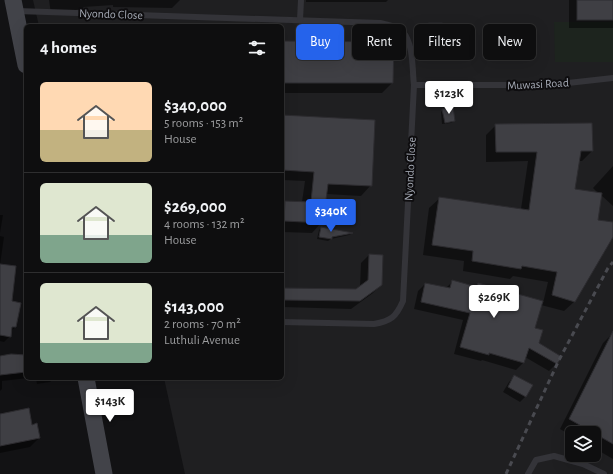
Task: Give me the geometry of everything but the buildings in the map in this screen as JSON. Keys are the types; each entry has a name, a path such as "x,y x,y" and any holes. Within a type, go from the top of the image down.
{"street":[{"path":"14,6 24,55"},
{"path":"86,380 104,474"}],"lane":[{"path":"300,20 301,0"},
{"name":"Nyondo Close","path":"14,6 380,23 394,26 402,32 408,42 411,54 414,85 403,301 398,311 392,318 384,322 374,324 284,322"},
{"name":"Muwasi Road","path":"414,85 550,85 613,78"},
{"path":"528,474 536,460 554,456 583,464 604,474"}],"shaded area":[{"path":"33,0 613,0 613,474 185,474 164,380 284,380 284,24 39,24"},
{"path":"554,22 613,22 613,62 555,62"}],"railway":[{"path":"506,474 559,360 608,268 613,262"}]}
